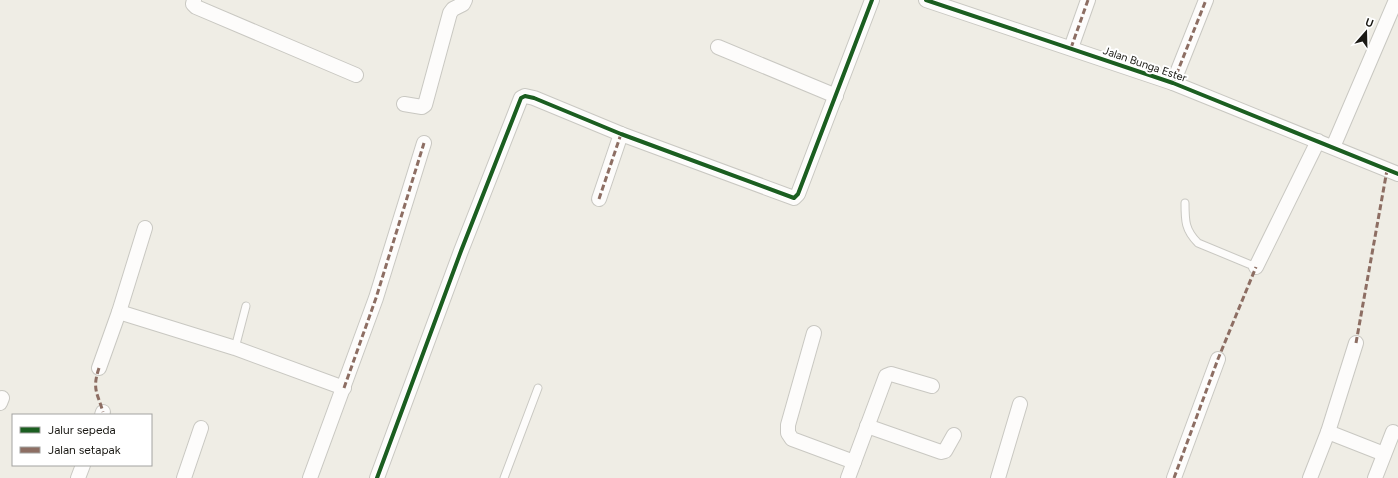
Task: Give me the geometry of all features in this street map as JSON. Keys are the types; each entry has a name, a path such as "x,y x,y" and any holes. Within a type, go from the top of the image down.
{"street":[{"path":"193,0 193,4 196,7 356,75"},
{"path":"404,104 422,107 425,106 450,13 453,9 464,4 465,0"},
{"path":"377,478 463,244 520,99 523,96 529,96 621,134 794,198 798,194 872,0"},
{"name":"Jalan Bunga Ester","path":"926,0 1173,83 1398,174"},
{"path":"1071,48 1088,0"},
{"path":"1173,83 1206,0"},
{"path":"1333,147 1396,0"},
{"path":"718,47 836,96"},
{"path":"600,199 621,134"},
{"path":"1256,267 1318,141"},
{"path":"310,478 376,298 424,143"},
{"path":"99,368 119,312 145,228"},
{"path":"119,312 235,348 344,388"},
{"path":"814,333 788,425 788,433 792,439 854,462"},
{"path":"1310,478 1328,432 1356,343"},
{"path":"1174,478 1218,359"},
{"path":"848,478 885,378 888,374 898,375 932,386"},
{"path":"998,478 1020,404"},
{"path":"867,426 941,452 945,451 954,435"},
{"path":"184,478 202,428"},
{"path":"1328,432 1384,454"},
{"path":"1375,478 1393,432"},
{"path":"78,478 83,466"}],"lane":[{"path":"1185,203 1185,223 1192,236 1198,243 1256,267"},
{"path":"235,348 246,306"},
{"path":"504,478 538,388"}],"marked path":[{"path":"1071,48 1088,0"},
{"path":"1173,83 1206,0"},
{"path":"599,199 621,134"},
{"path":"344,388 376,298 424,143"},
{"path":"1356,343 1387,170"},
{"path":"1174,478 1218,359 1256,267"},
{"path":"99,368 96,381 96,390 103,412"}],"cycle path":[{"path":"377,478 461,251 521,98 525,96 534,98 621,134 794,198 798,194 872,0"},
{"path":"926,0 1173,83 1398,174"}]}
